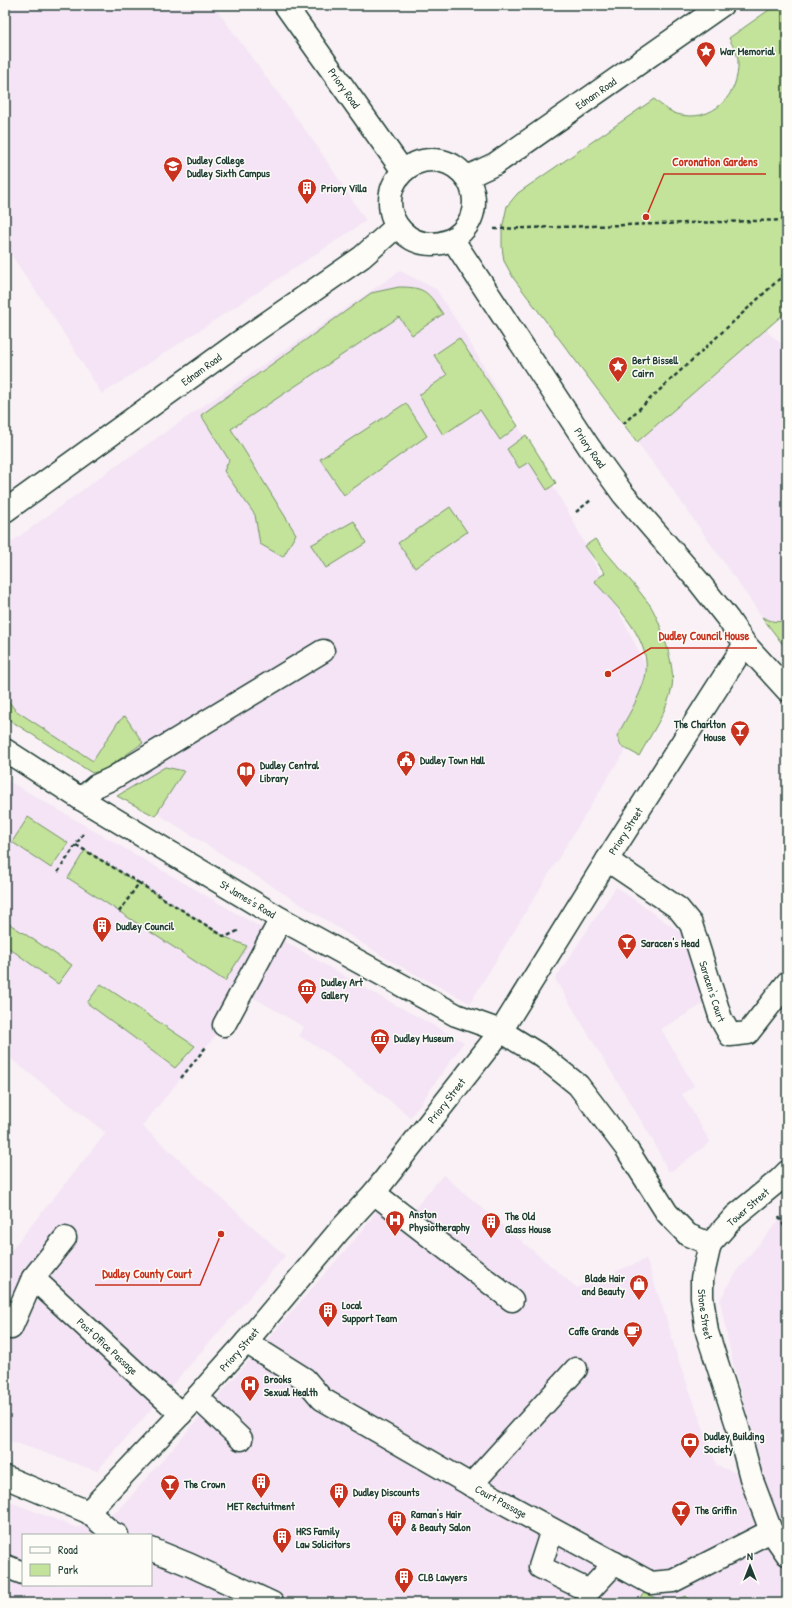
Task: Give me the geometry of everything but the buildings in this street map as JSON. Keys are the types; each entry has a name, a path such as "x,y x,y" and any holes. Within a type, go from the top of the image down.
{"street":[{"name":"Priory Road","path":"285,5 403,171"},
{"name":"Ednam Road","path":"467,178 495,164 722,5"},
{"path":"432,159 447,162 460,169 467,178 474,194 475,205 472,218 463,231 453,240 426,244 408,237 397,226 391,214 390,195 393,185 403,171 417,162 432,159"},
{"name":"Ednam Road","path":"5,511 238,343 362,257 397,226"},
{"name":"Priory Road","path":"453,240 589,447 617,485 699,582 728,619 745,644 784,681"},
{"name":"Priory Street","path":"101,1527 181,1414 246,1342 339,1231 374,1192 501,1031 607,860 745,644"},
{"path":"81,800 96,786 113,778 323,651"},
{"name":"St James's Road","path":"5,750 81,800 281,919 456,1015 501,1031"},
{"name":"Saracen's Court","path":"607,860 678,908 690,924 721,1019 730,1035 748,1033 787,983"},
{"path":"224,1025 281,919"},
{"path":"501,1031 543,1057 578,1085 626,1148 667,1213 688,1235 710,1244"},
{"name":"Tower Street","path":"710,1244 735,1216 787,1172"},
{"path":"374,1192 512,1300"},
{"path":"11,1328 33,1278 66,1238"},
{"name":"Stone Street","path":"710,1244 702,1279 702,1297 707,1332 738,1428 751,1478 771,1531 787,1554"},
{"name":"Post Office Passage","path":"33,1278 181,1414"},
{"name":"Court Passage","path":"246,1342 305,1379 322,1399 471,1485 651,1583 673,1581 771,1531"},
{"path":"471,1485 576,1369"},
{"path":"197,1397 241,1439"},
{"path":"5,1477 101,1527"},
{"path":"552,1530 540,1567 589,1591 615,1563"},
{"path":"152,1549 190,1564 272,1603"},
{"path":"5,1566 22,1573"}],"path":[{"path":"494,229 787,220"},
{"path":"623,424 787,272"},
{"path":"576,512 596,496"},
{"path":"58,872 83,834"},
{"path":"76,845 226,937 240,930"},
{"path":"119,912 139,883"},
{"path":"181,1078 224,1025"},
{"path":"777,1213 787,1231"}],"shaded area":[{"name":"Dudley College Dudley Sixth Campus","path":"5,5 213,5 316,145 366,221 102,394 51,313 5,246"},
{"path":"400,271 436,289 466,336 572,519 662,698 613,769 470,1003 389,960 5,717 5,547 106,473"},
{"path":"765,330 787,349 787,652 666,480 637,442"},
{"path":"5,779 377,995 464,1042 410,1118 392,1102 326,1052 299,1036 304,1027 256,999 242,993 224,1025 142,1126 285,1256 97,1471 5,1439 5,1258 106,1133 5,1054"},
{"path":"616,887 688,938 696,977 705,1003 661,1029 694,1086 682,1094 710,1142 673,1170 668,1171 653,1140 555,979"},
{"path":"443,1175 577,1288 646,1259 678,1359 717,1466 751,1478 759,1456 733,1364 720,1300 739,1268 787,1211 787,1603 5,1603 5,1500 77,1528 119,1510 363,1230 381,1205 413,1211"}],"green space":[{"path":"776,5 787,5 787,311 637,442 514,279 504,261 502,229 507,206 518,193 654,99 665,108 677,114 690,116 702,115 712,111 729,95 734,85 737,73 738,58 729,38"},
{"path":"399,287 416,288 426,293 430,296 443,314 412,335 399,317 231,429 296,534 283,557 260,544 255,515 224,471 229,460 201,415 371,293"},
{"path":"459,338 518,426 500,440 480,410 443,435 419,395 447,375 434,355"},
{"path":"406,403 427,436 344,495 320,459"},
{"path":"526,435 556,483 547,490 529,462 519,468 507,449"},
{"path":"450,507 467,532 415,568 398,543"},
{"path":"354,521 366,543 326,568 311,545"},
{"path":"595,539 650,605 659,622 670,657 673,679 670,696 658,723 639,756 621,746 617,736 636,701 645,678 646,664 644,651 639,638 631,625 594,581 605,573 585,546"},
{"path":"762,617 774,621 784,621 787,619 787,650"},
{"path":"5,696 15,710 93,761 118,722 125,716 143,743 104,770 92,773 5,717"},
{"path":"165,767 184,771 155,816 117,796"},
{"path":"28,817 68,843 51,868 12,842"},
{"path":"85,850 225,937 247,946 225,981 68,878"},
{"path":"5,921 72,965 58,984 5,945"},
{"path":"101,984 195,1046 175,1068 87,1003"},
{"path":"644,1593 666,1603 636,1603"},
{"path":"686,1596 690,1603 666,1603"}],"place":[{"name":"War Memorial","path":"706,68"},
{"name":"Dudley College Dudley Sixth Campus","path":"173,183"},
{"name":"Priory Villa","path":"307,205"},
{"name":"Coronation Gardens","path":"646,217"},
{"name":"Bert Bissell Cairn","path":"618,383"},
{"name":"Dudley Council House","path":"608,674"},
{"name":"The Charlton House","path":"740,747"},
{"name":"Dudley Town Hall","path":"406,777"},
{"name":"Dudley Central Library","path":"246,788"},
{"name":"Dudley Council","path":"102,943"},
{"name":"Saracen's Head","path":"627,960"},
{"name":"Dudley Art Gallery","path":"307,1005"},
{"name":"Dudley Museum","path":"380,1055"},
{"name":"Dudley County Court","path":"221,1234"},
{"name":"Anston Physiotheraphy","path":"395,1237"},
{"name":"The Old Glass House","path":"491,1239"},
{"name":"Blade Hair and Beauty","path":"639,1301"},
{"name":"Local Support Team","path":"328,1328"},
{"name":"Caffe Grande","path":"633,1348"},
{"name":"Brooks Sexual Health","path":"250,1402"},
{"name":"Dudley Building Society","path":"690,1459"},
{"name":"MET Rectuitment","path":"261,1499"},
{"name":"The Crown","path":"170,1501"},
{"name":"Dudley Discounts","path":"339,1509"},
{"name":"The Griffin","path":"681,1527"},
{"name":"Raman's Hair & Beauty Salon","path":"397,1537"},
{"name":"HRS Family Law Solicitors","path":"282,1554"},
{"name":"CLB Lawyers","path":"404,1594"}]}
